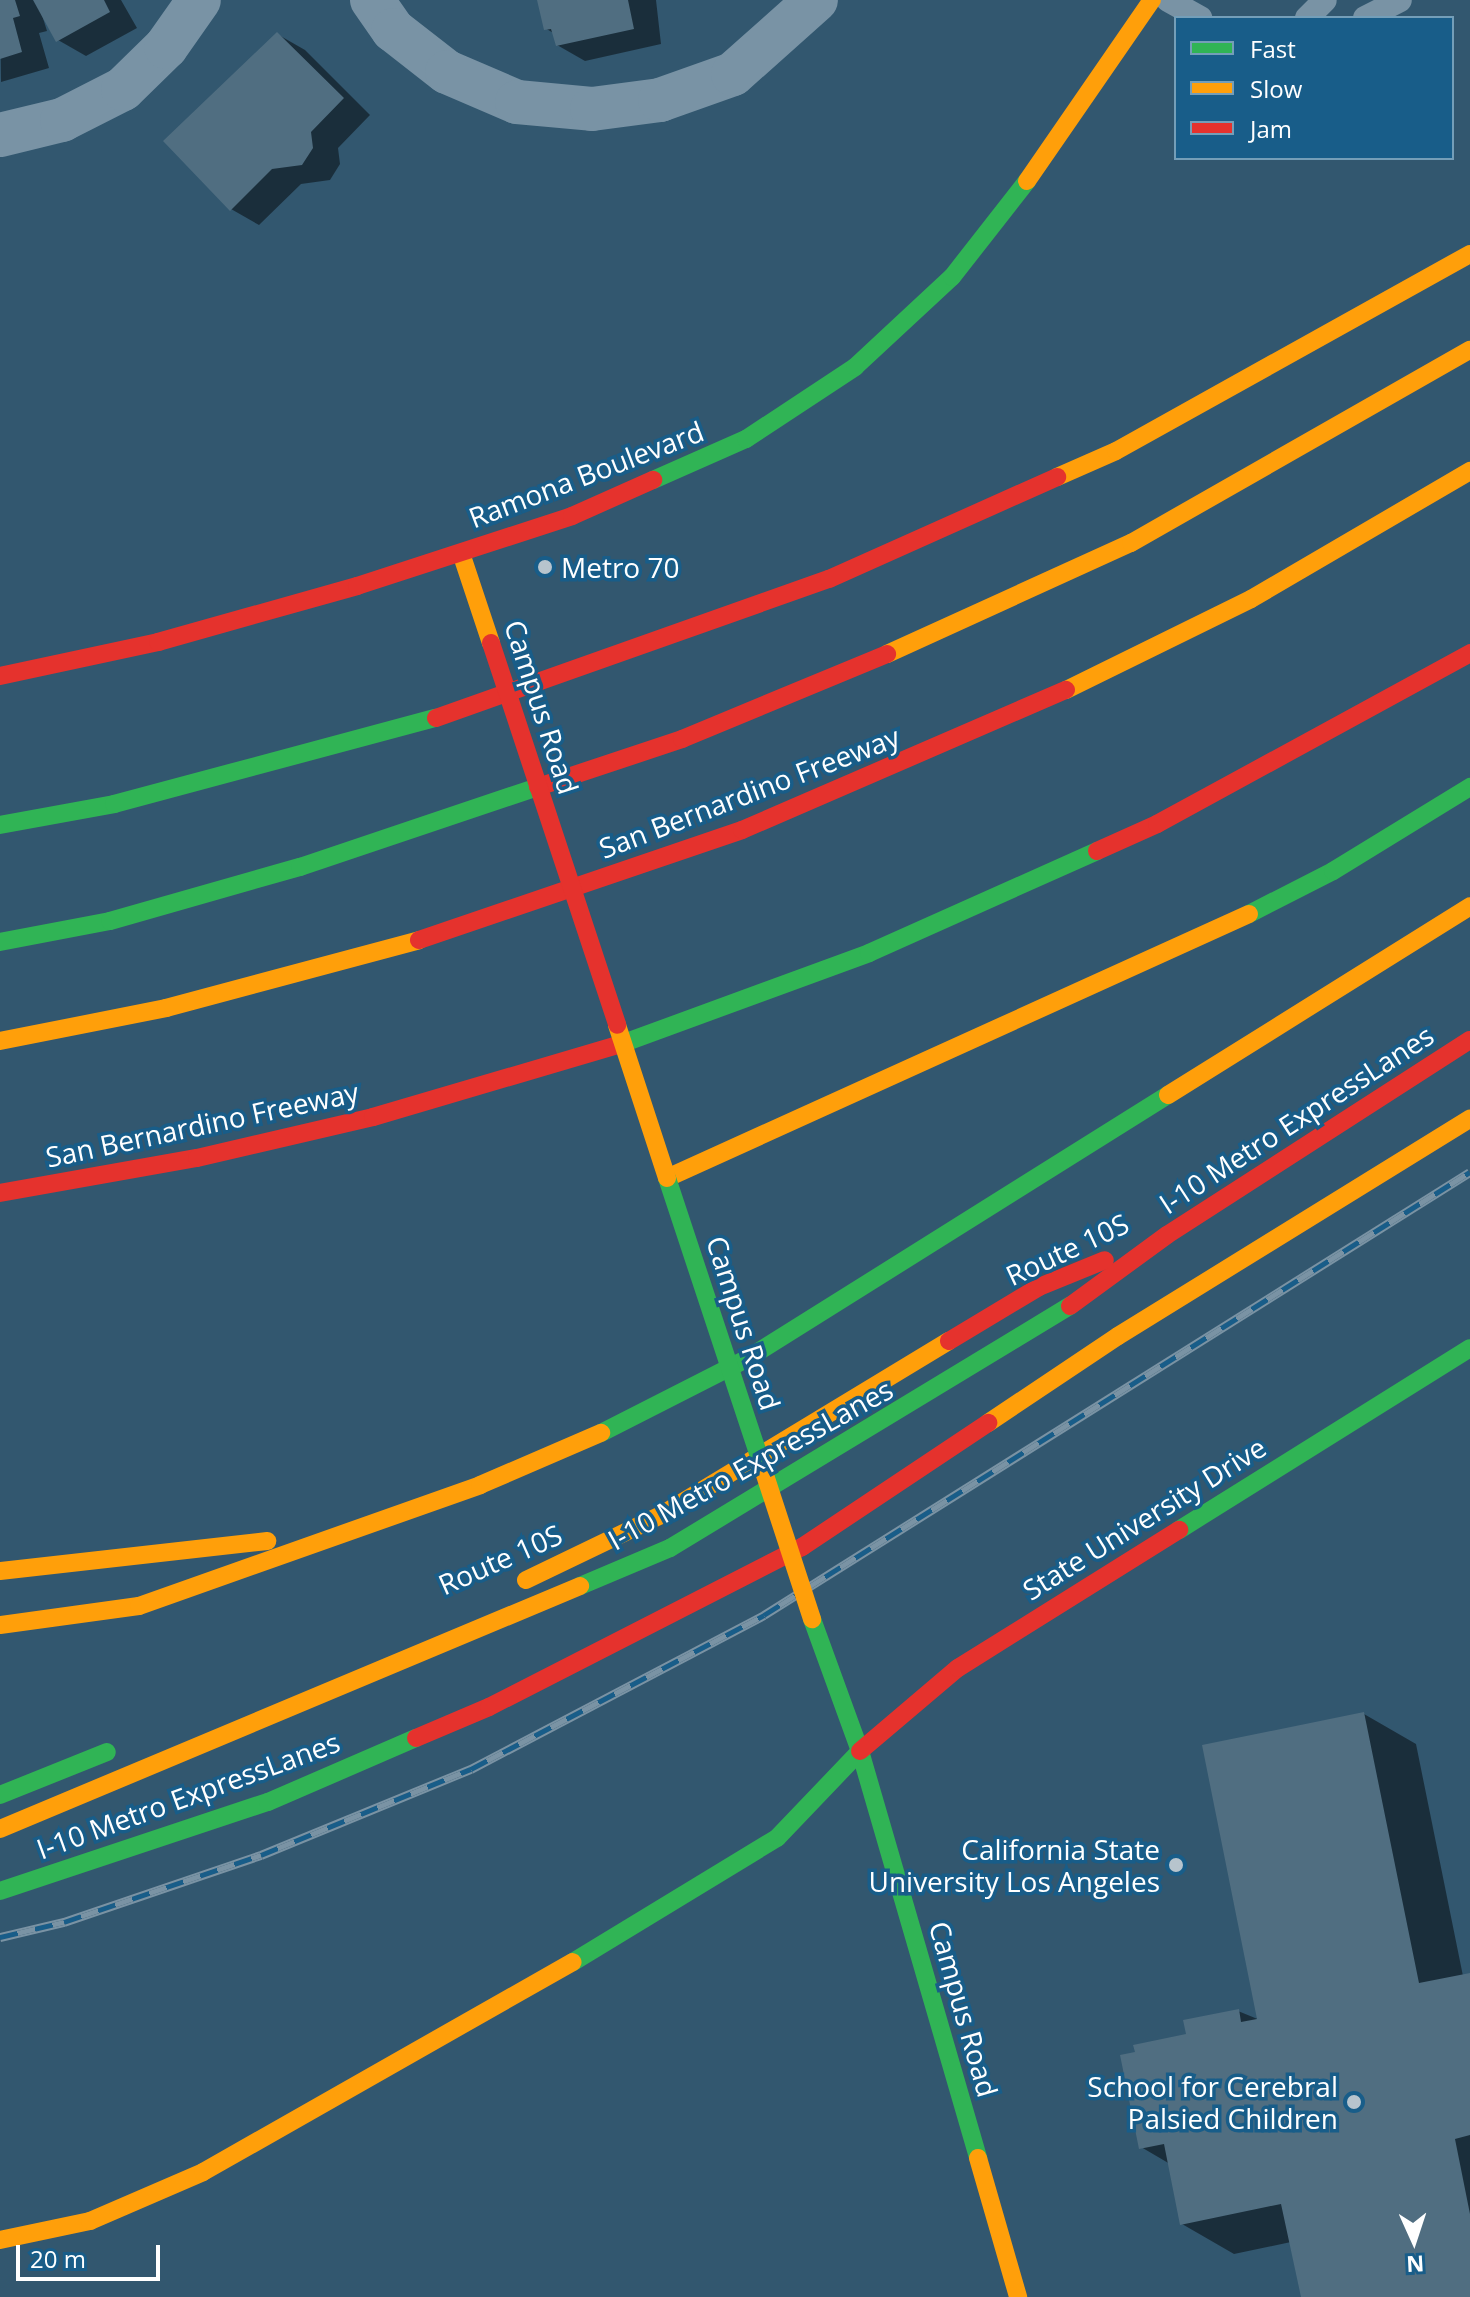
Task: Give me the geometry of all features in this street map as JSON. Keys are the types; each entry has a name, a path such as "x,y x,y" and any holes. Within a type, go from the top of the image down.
{"main road":[{"name":"Ramona Boulevard","path":"0,676 265,614 572,516 688,468 803,405 855,367 905,324 992,231 1152,0"},
{"path":"0,825 114,804 409,727 829,579 1116,451 1470,254"},
{"path":"0,942 110,921 300,867 682,739 922,640 1131,543 1470,350"},
{"name":"San Bernardino Freeway","path":"0,1041 166,1008 322,968 468,926 742,830 1106,673 1251,599 1470,471"},
{"name":"Campus Road","path":"461,553 812,1619 860,1751 1018,2297"},
{"name":"San Bernardino Freeway","path":"0,1193 197,1158 373,1117 542,1070 715,1013 883,947 1157,824 1470,653"},
{"path":"667,1178 1015,1025 1333,871 1470,787"},
{"path":"0,1625 139,1606 480,1485 614,1427 750,1357 1470,906"},
{"name":"I-10 Metro ExpressLanes","path":"0,1829 503,1622 670,1548 847,1446 1047,1323 1167,1235 1470,1040"},
{"name":"I-10 Metro ExpressLanes","path":"0,1891 268,1802 489,1707 802,1547 1118,1336 1470,1119"},
{"name":"Route 10S","path":"507,1589 663,1514 1039,1287 1167,1235"},
{"name":"State University Drive","path":"0,2240 90,2221 203,2172 478,2019 777,1838 860,1751 958,1668 1470,1348"},
{"path":"0,1571 345,1531"},
{"path":"0,1795 132,1742"}],"street":[{"path":"0,135 62,120 123,89 166,47 199,0"},
{"path":"372,0 393,30 447,72 517,102 592,109 660,100 733,74 816,0"}],"lane":[{"path":"1168,0 1196,16"},
{"path":"1309,16 1325,0"},
{"path":"1369,16 1400,0"}],"building":[{"path":"0,0 15,0 20,16 13,18 22,52 0,59"},
{"path":"33,0 104,0 110,12 56,42"},
{"path":"537,0 628,0 634,29 556,46 551,29 544,30"},
{"path":"277,32 344,98 311,132 313,148 302,165 272,169 230,211 163,141"},
{"path":"1364,1712 1419,1983 1470,1973 1470,2135 1455,2139 1470,2214 1470,2297 1301,2297 1281,2204 1180,2225 1164,2144 1139,2149 1120,2055 1135,2052 1133,2045 1186,2034 1183,2020 1239,2009 1241,2022 1257,2019 1202,1745"}],"railway":[{"path":"0,1937 64,1922 261,1855 471,1769 764,1615 1470,1172"}],"traffic: fast":[{"path":"653,480 746,439 855,367 952,277 1027,181"},
{"path":"0,825 114,804 436,718"},
{"path":"0,942 110,921 300,867 538,787"},
{"path":"1249,914 1333,871 1470,787"},
{"path":"621,1044 869,953 1097,851"},
{"path":"601,1433 750,1357 1168,1095"},
{"path":"667,1178 764,1472"},
{"path":"580,1586 670,1548 1070,1306"},
{"path":"1179,1530 1470,1348"},
{"path":"812,1619 860,1751 978,2158"},
{"path":"0,1891 268,1802 416,1738"},
{"path":"573,1962 777,1838 860,1751"},
{"path":"0,1795 107,1752"}],"traffic: slow":[{"path":"1027,181 1152,0"},
{"path":"1057,477 1116,451 1470,254"},
{"path":"887,654 1131,543 1470,350"},
{"path":"1066,690 1251,599 1470,471"},
{"path":"461,553 491,643"},
{"path":"1168,1095 1470,906"},
{"path":"667,1178 1249,914"},
{"path":"0,1041 166,1008 419,940"},
{"path":"617,1025 667,1178"},
{"path":"988,1423 1118,1336 1470,1119"},
{"path":"526,1580 663,1514 949,1341"},
{"path":"0,1625 139,1606 480,1485 601,1433"},
{"path":"764,1472 812,1619"},
{"path":"0,1571 267,1541"},
{"path":"0,1829 580,1586"},
{"path":"0,2240 90,2221 203,2172 573,1962"},
{"path":"978,2158 1018,2297"}],"traffic: jam":[{"path":"436,718 829,579 1057,477"},
{"path":"0,676 158,642 357,586 572,516 653,480"},
{"path":"491,643 617,1025"},
{"path":"1097,851 1157,824 1470,653"},
{"path":"538,787 682,739 887,654"},
{"path":"419,940 742,830 1066,690"},
{"path":"1070,1306 1167,1235 1470,1040"},
{"path":"0,1193 197,1158 373,1117 621,1044"},
{"path":"949,1341 1039,1287 1105,1260"},
{"path":"416,1738 489,1707 802,1547 988,1423"},
{"path":"860,1751 958,1668 1179,1530"}],"place":[{"name":"Metro 70","path":"545,567"},
{"name":"California State University Los Angeles","path":"1176,1865"},
{"name":"School for Cerebral Palsied Children","path":"1354,2102"}]}
